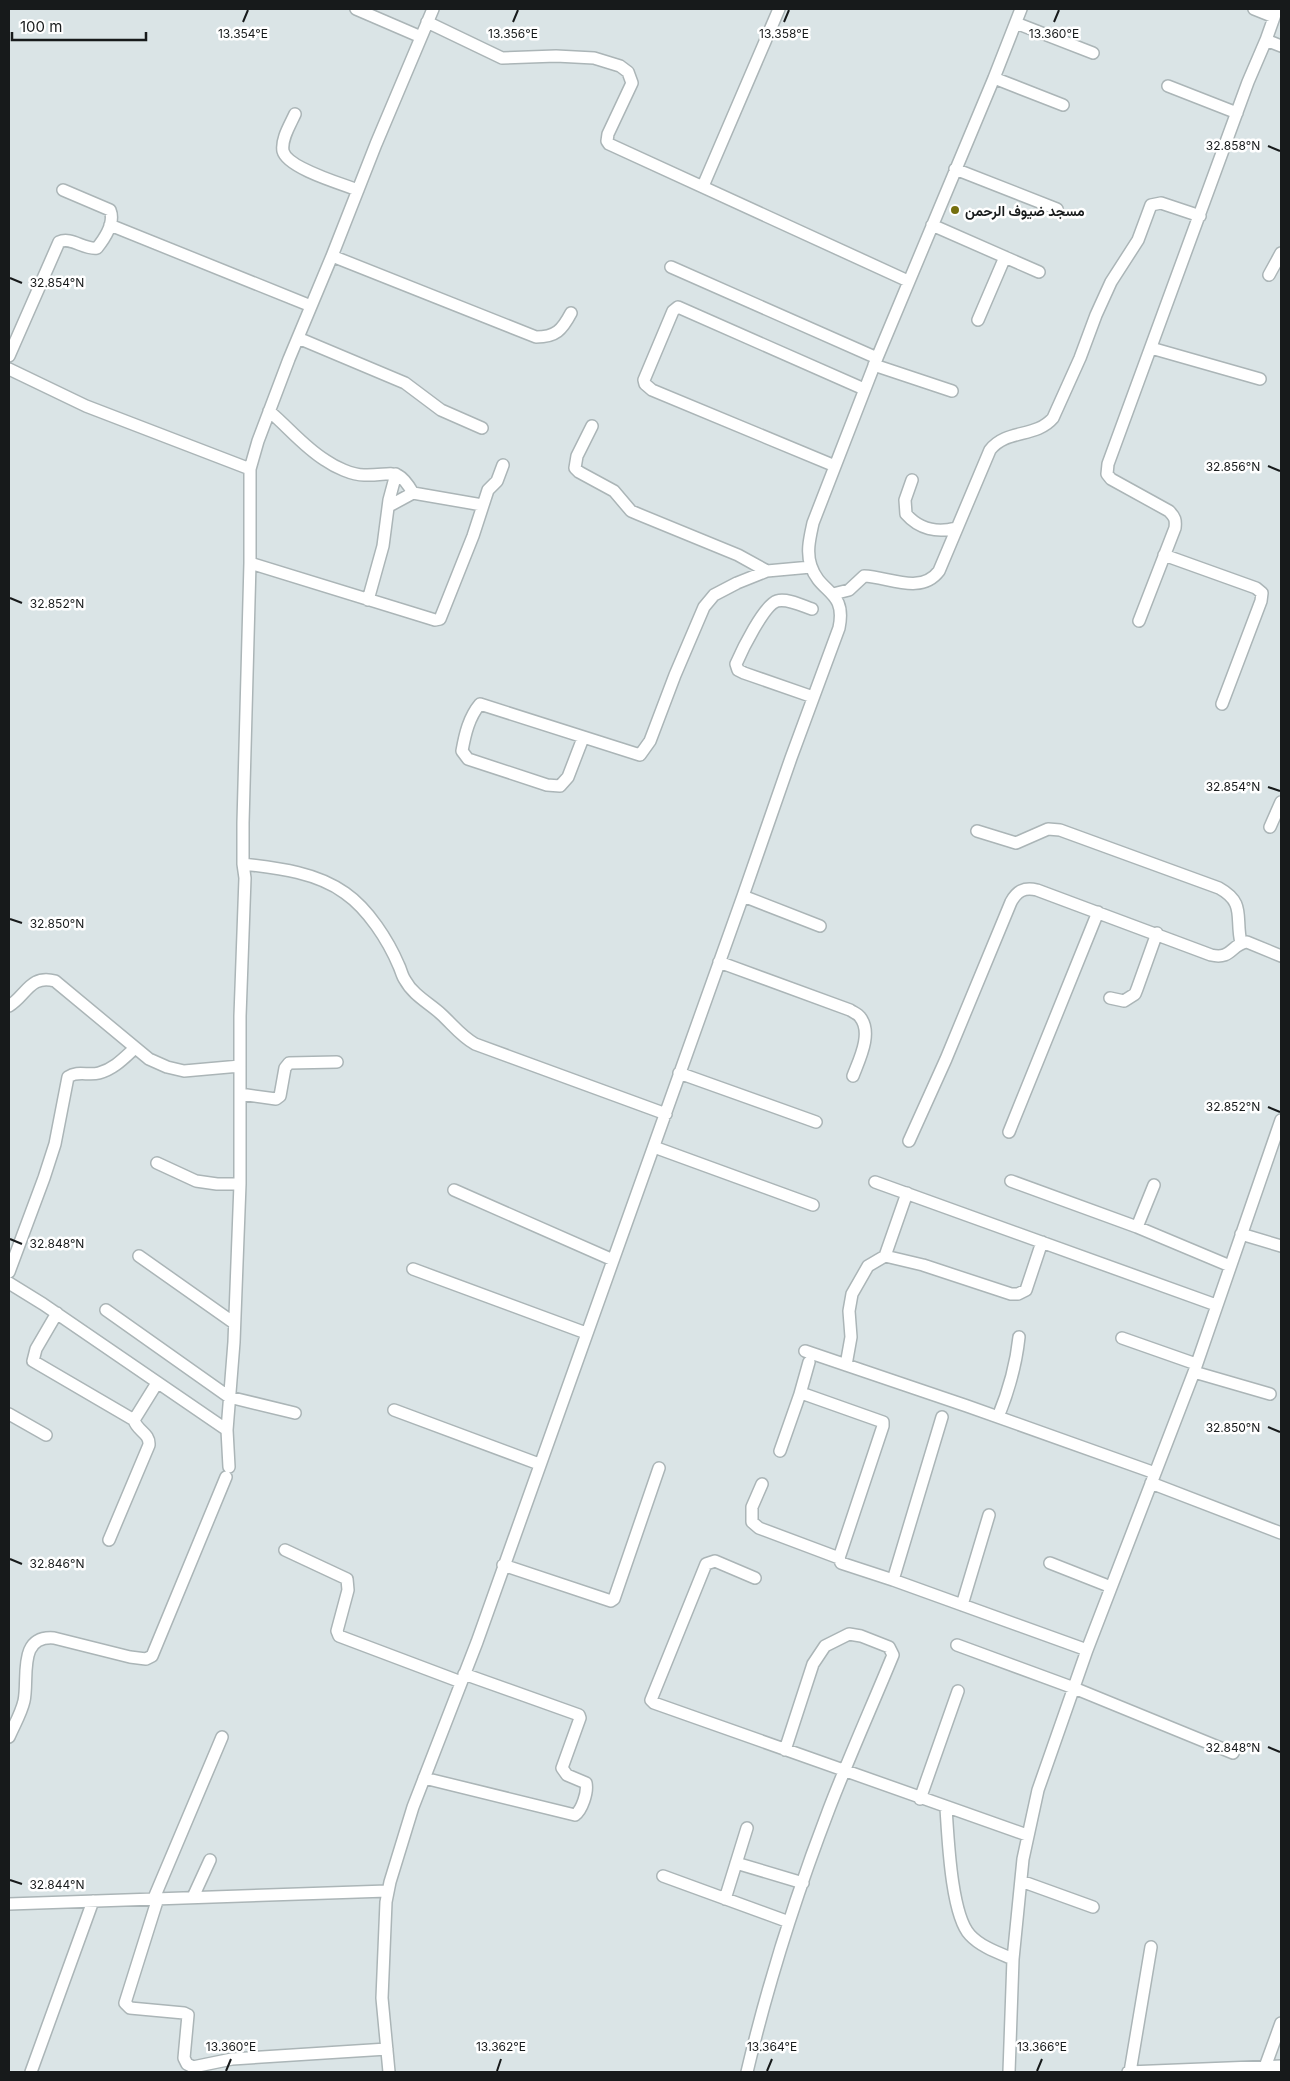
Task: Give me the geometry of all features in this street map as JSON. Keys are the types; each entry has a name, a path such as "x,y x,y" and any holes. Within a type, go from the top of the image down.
{"street":[{"path":"356,9 421,37"},
{"path":"9,1737 24,1701 26,1658 30,1648 38,1640 46,1637 54,1638 146,1659 152,1656 228,1472 227,1430 240,1184 240,1016 245,878 243,864 250,563 250,470 269,411 433,9"},
{"path":"703,186 779,9"},
{"path":"389,2072 382,1998 383,1942 387,1891 424,1778 463,1678 538,1464 666,1114 840,620 840,606 834,594 820,581 811,567 810,537 864,389 1021,9"},
{"path":"1139,621 1175,528 1174,516 1169,511 1116,482 1107,474 1108,464 1275,13 1254,9"},
{"path":"427,22 490,54 502,58 574,56 594,58 620,66 628,72 632,83 608,134 607,141 908,281"},
{"path":"1016,23 1093,53"},
{"path":"1266,40 1281,46"},
{"path":"994,78 1063,105"},
{"path":"1168,86 1237,113"},
{"path":"295,114 284,142 283,151 286,158 300,168 358,190"},
{"path":"955,169 1056,209"},
{"path":"9,356 59,242 66,240 86,247 97,248 110,225 112,217 110,210 105,206 63,190"},
{"path":"834,594 849,590 864,576 912,584 928,581 939,571 990,450 995,444 1008,437 1036,430 1047,425 1052,418 1080,358 1111,282 1138,240 1151,205 1161,203 1200,216"},
{"path":"110,225 311,306"},
{"path":"932,226 1039,272"},
{"path":"1269,275 1281,253"},
{"path":"332,256 536,337 547,337 554,334 563,327 571,313"},
{"path":"978,320 1005,257"},
{"path":"671,266 875,362 952,391"},
{"path":"836,466 652,390 644,380 673,311 678,307 864,389"},
{"path":"298,338 405,382 441,410 482,428"},
{"path":"1151,348 1260,379"},
{"path":"9,369 86,406 250,470"},
{"path":"269,411 324,460 350,472 363,475 396,474 406,481 413,493"},
{"path":"592,426 574,464 579,472 614,491 631,510 638,514 738,556 767,572"},
{"path":"250,563 435,620 440,619 473,536 488,490 497,481 504,465"},
{"path":"368,600 383,546 396,474"},
{"path":"912,480 905,500 906,514 921,525 933,530 941,531 956,528"},
{"path":"389,506 413,493 482,505"},
{"path":"1164,555 1256,588 1262,593 1261,602 1222,704"},
{"path":"583,738 568,777 560,786 547,785 468,758 462,751 465,734 474,711 480,704 640,756 650,741 704,607 714,595 737,583 767,572 811,567"},
{"path":"812,609 781,600 772,604 743,648 736,664 738,670 744,673 813,697"},
{"path":"1270,828 1281,802"},
{"path":"977,830 1016,843 1023,842 1040,831 1060,830 1219,888 1236,900 1241,943"},
{"path":"243,864 278,868 306,875 326,882 344,892 358,904 380,932 413,992 441,1014 465,1038 475,1044 666,1114"},
{"path":"909,1141 1015,896 1021,890 1028,888 1220,957 1226,956 1241,943 1255,945 1281,956"},
{"path":"743,896 820,926"},
{"path":"1009,1132 1098,912"},
{"path":"1110,998 1124,1001 1135,994 1157,933"},
{"path":"719,962 850,1010 860,1017 864,1027 865,1040 853,1076"},
{"path":"9,1006 37,981 47,979 55,981 149,1060 184,1071 240,1066"},
{"path":"9,1272 55,1144 68,1077 75,1073 101,1073 116,1066 135,1048"},
{"path":"240,1094 276,1099 280,1096 285,1068 289,1063 337,1062"},
{"path":"679,1073 816,1122"},
{"path":"1009,2072 1013,1959 1021,1881 1027,1836 1038,1790 1087,1650 1195,1368 1281,1120"},
{"path":"654,1147 813,1205"},
{"path":"157,1163 196,1181 217,1184 240,1184"},
{"path":"1011,1181 1137,1228 1230,1266"},
{"path":"875,1182 1216,1305"},
{"path":"1137,1228 1154,1185"},
{"path":"454,1190 613,1260"},
{"path":"846,1365 851,1338 849,1310 852,1294 868,1266 885,1256 907,1193"},
{"path":"1241,1234 1281,1246"},
{"path":"885,1256 923,1265 998,1291 1018,1294 1026,1290 1042,1242"},
{"path":"139,1256 234,1323"},
{"path":"413,1269 586,1333"},
{"path":"9,1283 57,1313 156,1384 227,1430"},
{"path":"106,1310 229,1397 295,1413"},
{"path":"57,1313 36,1350 33,1361 134,1420 136,1425 150,1440 109,1540"},
{"path":"998,1417 1010,1386 1019,1337"},
{"path":"1122,1338 1195,1368 1270,1394"},
{"path":"780,1451 800,1394 807,1357 846,1365 998,1417 1280,1528"},
{"path":"134,1420 156,1384"},
{"path":"800,1394 883,1422 881,1435 838,1558"},
{"path":"394,1410 538,1464"},
{"path":"9,1414 46,1435"},
{"path":"893,1580 942,1417"},
{"path":"503,1565 611,1601 614,1598 659,1468"},
{"path":"762,1484 752,1507 752,1522 759,1528 838,1558 841,1563 1087,1650"},
{"path":"962,1605 989,1515"},
{"path":"285,1550 347,1580 348,1590 336,1630 339,1636 579,1715 580,1718 562,1768 567,1775 586,1783 587,1787 579,1811 575,1814 424,1778"},
{"path":"755,1578 715,1561 706,1564 651,1700 654,1703 1027,1836"},
{"path":"1050,1562 1112,1587"},
{"path":"747,2072 762,2011 789,1922 830,1807 893,1655 889,1647 861,1636 849,1634 825,1646 813,1664 785,1750"},
{"path":"957,1645 1074,1688 1233,1753"},
{"path":"920,1799 958,1692"},
{"path":"222,1737 156,1898 125,2002 130,2008 184,2013 188,2015 184,2058 193,2067 232,2059 387,2049"},
{"path":"946,1808 948,1853 959,1913 964,1928 971,1937 989,1949 1013,1959"},
{"path":"725,1898 747,1828"},
{"path":"193,1897 210,1860"},
{"path":"736,1863 803,1882"},
{"path":"663,1876 789,1922"},
{"path":"1021,1881 1093,1907"},
{"path":"9,1904 387,1891"},
{"path":"31,2072 93,1901"},
{"path":"1151,1947 1129,2072 1200,2071 1281,2066"},
{"path":"1265,2067 1281,2023"}],"place":[{"name":"مسجد ضيوف الرحمن","path":"955,210"}]}
